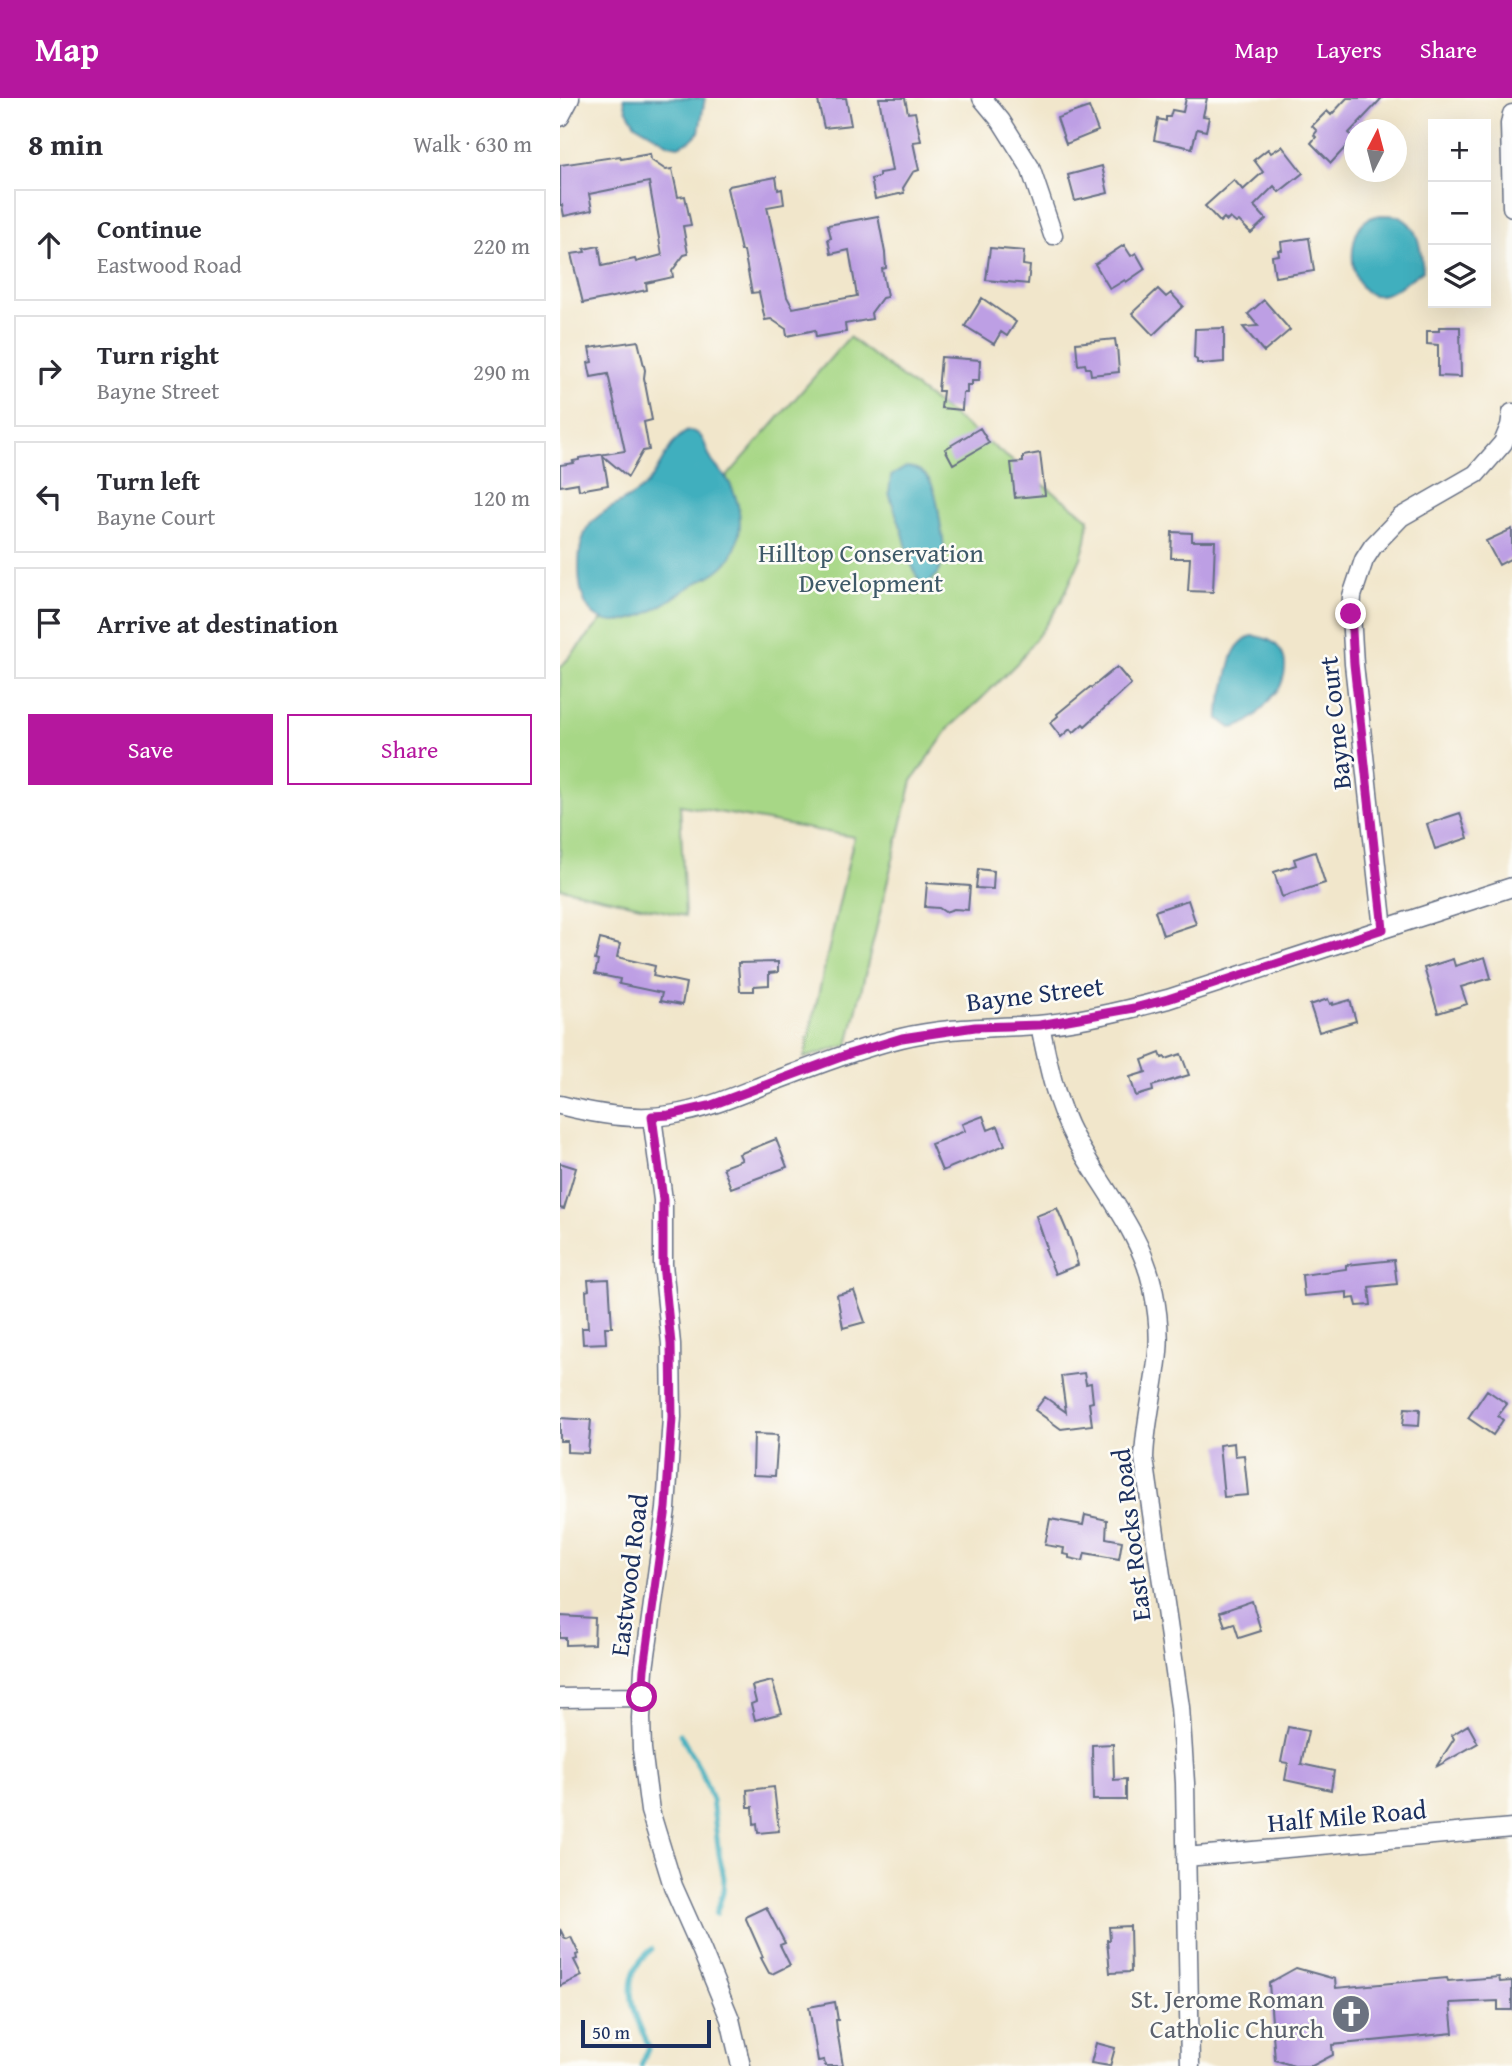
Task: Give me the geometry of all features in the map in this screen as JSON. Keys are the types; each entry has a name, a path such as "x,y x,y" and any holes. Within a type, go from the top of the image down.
{"street":[{"path":"560,117 570,98"},
{"path":"982,98 1007,129 1030,167 1054,234"},
{"path":"1512,114 1512,207"},
{"name":"Bayne Court","path":"1383,929 1354,664 1352,596 1364,560 1373,547 1401,517 1476,474 1503,443 1512,413"},
{"name":"Bayne Street","path":"560,1105 600,1113 652,1116 709,1106 849,1054 902,1038 975,1027 1040,1025 1168,999 1512,887"},
{"name":"East Rocks Road","path":"1040,1025 1049,1071 1062,1112 1074,1138 1137,1242 1152,1285 1156,1307 1158,1351 1145,1434 1144,1458 1180,1707 1185,1783 1190,2066"},
{"name":"Eastwood Road","path":"652,1116 663,1200 663,1264 671,1344 672,1417 666,1508 644,1669 642,1749 650,1811 673,1886 730,2019 741,2066"},
{"path":"560,1698 642,1697"},
{"name":"Half Mile Road","path":"1186,1857 1512,1828"}],"green space":[{"name":"Hilltop Conservation Development","path":"849,337 1089,519 1081,558 1061,602 1043,629 1018,662 950,727 912,781 848,1045 804,1058 854,837 680,805 685,916 560,888 560,668"}],"water":[{"path":"624,98 705,98 699,132 690,141 678,146 669,144 635,124 626,109"},
{"path":"1380,215 1397,216 1410,225 1418,239 1423,271 1397,288 1380,295 1370,294 1356,278 1353,253 1359,229 1367,220"},
{"path":"688,431 701,437 712,461 727,479 736,497 740,521 737,544 725,564 716,572 660,607 618,622 597,617 589,610 580,586 580,554 587,529 598,516 643,488 668,450"},
{"path":"906,467 917,469 926,475 932,484 943,539 940,567 933,579 921,586 889,494 891,476"},
{"path":"1252,636 1271,641 1282,652 1285,668 1283,677 1280,687 1252,719 1239,727 1231,728 1219,719 1220,706 1235,650"}],"building":[{"path":"826,98 846,98 851,125 824,128 818,101"},
{"path":"879,98 905,98 908,113 915,112 921,141 913,142 919,170 913,172 903,188 904,193 875,199 871,179 879,177 879,173 892,171"},
{"path":"1186,98 1207,98 1203,116 1209,117 1206,131 1197,129 1192,148 1154,140 1158,119 1166,121 1172,110 1183,112"},
{"path":"1347,98 1382,98 1362,119 1344,119 1344,149 1331,163 1311,143 1317,131 1312,126 1327,111 1331,115"},
{"path":"1089,107 1098,131 1066,144 1057,118"},
{"path":"1282,146 1303,173 1279,192 1274,186 1254,206 1266,219 1251,233 1239,221 1236,223 1230,218 1227,221 1224,218 1220,222 1205,206 1234,180 1243,190 1263,172 1254,160 1268,149 1271,153"},
{"path":"650,154 651,160 666,170 672,169 678,197 685,196 691,225 683,226 688,254 684,255 672,271 673,277 646,283 647,290 583,303 571,254 599,246 602,266 635,259 636,262 662,255 649,182 589,194 592,210 564,216 560,205 560,165"},
{"path":"1102,166 1108,193 1075,201 1068,175"},
{"path":"776,177 778,190 782,189 784,204 767,207 787,297 793,308 857,296 849,250 831,254 828,225 878,216 885,253 886,268 882,269 887,297 882,298 871,313 872,319 845,324 846,332 816,337 815,330 787,336 786,329 771,319 765,320 759,292 752,293 727,188"},
{"path":"1309,238 1314,271 1275,277 1272,256 1279,255 1278,250 1282,250 1281,242"},
{"path":"1124,245 1131,256 1136,253 1145,269 1110,289 1095,264"},
{"path":"990,248 1024,251 1023,265 1030,266 1028,284 986,280"},
{"path":"1158,289 1166,297 1171,293 1183,306 1153,335 1132,313"},
{"path":"982,298 1016,322 1007,336 1001,332 994,344 965,326"},
{"path":"1264,300 1290,330 1264,352 1243,327 1258,326 1248,314"},
{"path":"1439,327 1460,327 1461,377 1438,376 1438,345 1427,344 1427,331 1439,331"},
{"path":"1224,328 1224,362 1197,363 1194,358 1195,329"},
{"path":"1115,339 1119,372 1091,375 1090,368 1086,368 1085,364 1078,365 1076,343"},
{"path":"638,341 652,420 644,422 649,450 643,451 628,477 603,456 608,485 579,490 578,483 560,486 560,465 574,463 573,461 579,458 625,451 608,374 591,377 589,348"},
{"path":"941,357 980,360 979,381 972,381 972,385 967,385 967,393 963,393 962,410 941,408 943,391 938,391"},
{"path":"980,428 989,443 953,464 945,449"},
{"path":"1040,453 1045,495 1015,498 1011,463 1023,462 1023,456"},
{"path":"1512,529 1512,558 1499,565 1486,541"},
{"path":"1172,532 1192,533 1192,541 1215,541 1213,592 1188,591 1190,558 1171,558"},
{"path":"1117,667 1131,684 1085,726 1083,724 1073,733 1070,729 1061,737 1050,723 1057,714"},
{"path":"1460,813 1468,838 1435,849 1427,824"},
{"path":"1315,852 1325,883 1282,897 1274,872 1296,865 1294,859"},
{"path":"978,869 994,871 993,889 976,888"},
{"path":"927,883 970,886 968,910 954,909 945,912 939,908 925,907"},
{"path":"1188,900 1196,924 1163,935 1155,911"},
{"path":"600,939 620,944 617,957 655,966 653,976 686,983 682,1005 660,1001 662,993 619,984 620,979 595,974"},
{"path":"1485,957 1491,978 1461,987 1467,1004 1438,1013 1424,968 1453,959 1455,966"},
{"path":"778,962 778,972 769,973 769,985 754,986 754,991 740,991 738,963"},
{"path":"1328,999 1333,1005 1350,1000 1356,1021 1319,1032 1310,1005"},
{"path":"1160,1053 1162,1058 1166,1059 1181,1054 1189,1075 1152,1086 1153,1091 1136,1096 1130,1077 1146,1072 1142,1060"},
{"path":"983,1116 988,1130 998,1126 1005,1145 942,1171 931,1144 965,1131 962,1124"},
{"path":"776,1139 787,1167 731,1188 723,1167 742,1160 739,1154"},
{"path":"560,1163 576,1168 564,1209 560,1208"},
{"path":"1057,1208 1078,1265 1055,1274 1036,1216"},
{"path":"1394,1260 1397,1284 1369,1287 1371,1305 1357,1306 1355,1298 1347,1299 1347,1292 1304,1296 1302,1275 1346,1269 1346,1265"},
{"path":"609,1279 612,1327 605,1327 606,1343 583,1344 582,1328 588,1328 588,1280"},
{"path":"854,1291 865,1322 843,1328 837,1295"},
{"path":"1084,1373 1086,1384 1091,1383 1093,1402 1089,1403 1092,1425 1061,1429 1035,1410 1045,1397 1066,1412 1061,1376"},
{"path":"1487,1390 1507,1404 1498,1416 1503,1420 1493,1435 1468,1418"},
{"path":"1405,1408 1420,1409 1419,1426 1403,1425"},
{"path":"560,1418 591,1420 588,1453 567,1452 567,1441 560,1441"},
{"path":"754,1434 778,1435 775,1476 753,1475"},
{"path":"1234,1443 1235,1456 1244,1455 1248,1495 1224,1497 1219,1445"},
{"path":"1085,1515 1107,1520 1106,1538 1122,1541 1119,1559 1085,1553 1083,1561 1063,1554 1064,1548 1045,1545 1050,1519 1083,1525"},
{"path":"1252,1601 1261,1631 1239,1638 1234,1623 1225,1626 1220,1612"},
{"path":"560,1616 595,1618 594,1644 566,1645 566,1638 560,1638"},
{"path":"772,1681 782,1713 755,1720 751,1704 756,1702 752,1686"},
{"path":"1468,1725 1478,1743 1436,1767 1454,1739 1452,1735"},
{"path":"1288,1727 1308,1731 1301,1764 1334,1771 1331,1790 1285,1780 1288,1763 1281,1762"},
{"path":"1113,1744 1114,1780 1126,1779 1126,1800 1093,1800 1092,1745"},
{"path":"774,1787 779,1831 758,1833 757,1823 754,1824 753,1807 748,1807 747,1790"},
{"path":"766,1907 785,1943 780,1945 790,1965 772,1974 761,1958 763,1957 746,1919"},
{"path":"1130,1926 1131,1972 1110,1973 1107,1940 1110,1940 1109,1927"},
{"path":"560,1929 564,1937 571,1937 579,1954 574,1960 582,1976 560,1986"},
{"path":"1296,1968 1335,1979 1336,1988 1447,1978 1448,1981 1499,1977 1500,1982 1512,1981 1512,2010 1498,2010 1498,2001 1450,2003 1453,2033 1332,2045 1333,2055 1312,2066 1294,2066 1275,2060 1269,1983"},
{"path":"835,2002 843,2066 825,2066 824,2060 818,2061 809,2007"},
{"path":"1096,2043 1115,2048 1110,2066 1091,2063"}],"waterway":[{"path":"680,1734 701,1771 712,1800 724,1878 723,1893 716,1914"},
{"path":"641,2066 649,2047 634,2008 631,1983 634,1971 652,1949"}],"place":[{"name":"St. Jerome Roman Catholic Church","path":"1351,2014"}],"route":[{"path":"642,1697 666,1508 672,1417 671,1344 663,1264 663,1200 652,1116 709,1106 849,1054 902,1038 975,1027 1040,1025 1134,1008 1383,929 1351,614"}]}
